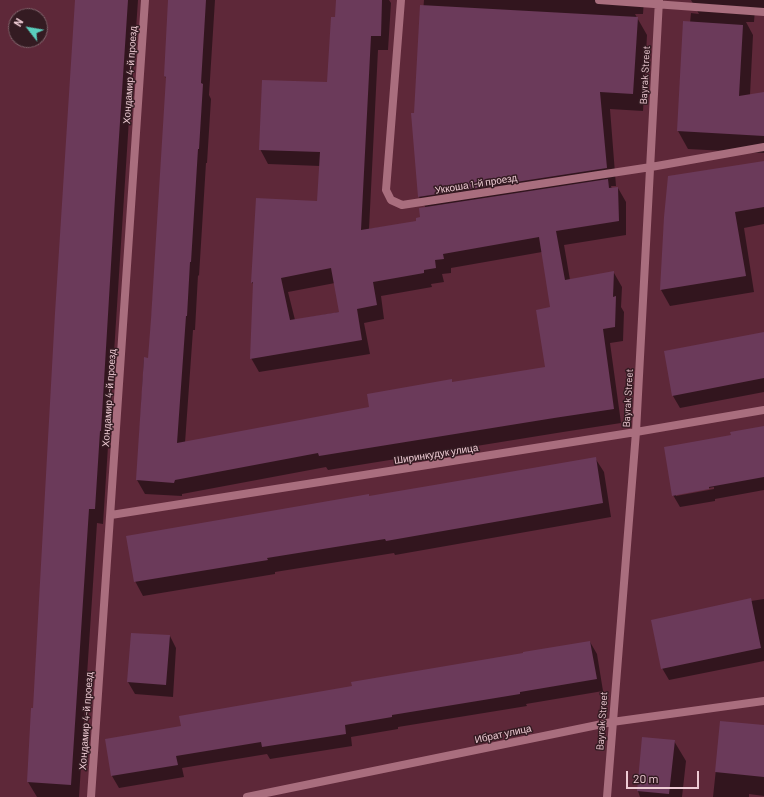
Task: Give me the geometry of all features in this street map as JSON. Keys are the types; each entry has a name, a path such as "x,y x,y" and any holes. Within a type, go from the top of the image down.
{"street":[{"name":"Хондамир 4-й проезд","path":"91,797 145,0"},
{"name":"Уккоша 1-й проезд","path":"401,0 386,190 391,200 402,205 651,167 764,147"},
{"path":"599,0 658,2 764,12"},
{"name":"Bayrak Street","path":"607,797 636,432 651,167 658,2"},
{"name":"Ширинкудук улица","path":"111,515 636,432 764,410"},
{"name":"Ибрат улица","path":"247,797 612,722 764,701"}],"building":[{"path":"75,0 128,0 101,431 95,509 89,509 71,785 27,782 31,708 33,708 55,313"},
{"path":"168,0 206,0 199,149 177,443 369,407 367,394 452,379 452,382 545,367 536,310 550,307 539,237 443,254 444,259 435,260 436,268 424,270 424,273 373,282 377,305 357,309 362,340 250,359 253,282 251,283 256,198 317,201 320,152 259,150 262,80 327,82 331,17 335,17 336,0 382,0 381,36 371,36 361,230 416,221 416,218 420,217 419,208 608,179 609,188 618,187 619,221 556,231 565,280 614,271 613,297 616,296 615,327 603,329 614,409 319,456 318,453 175,480 174,483 136,480 144,357 148,358 151,319 166,77 164,76","holes":["331,268 339,312 290,320 281,278"]},
{"path":"420,5 638,17 633,94 600,92 607,168 418,197 411,113 414,113"},
{"path":"683,21 743,25 739,96 764,92 764,136 677,131"},
{"path":"764,161 764,207 735,212 746,276 660,290 668,176"},
{"path":"764,332 764,378 672,396 664,351"},
{"path":"764,426 764,477 709,487 709,489 672,496 664,447 731,435 730,432"},
{"path":"596,457 603,503 386,541 385,539 267,558 268,560 134,582 126,536"},
{"path":"751,598 761,648 661,669 651,620"},
{"path":"131,633 170,635 166,685 127,682"},
{"path":"590,641 597,679 520,692 520,694 392,715 392,717 345,725 346,734 262,747 261,742 176,756 178,765 111,776 105,739 181,726 179,716 352,686 351,682"},
{"path":"720,721 764,725 764,777 715,772"},
{"path":"642,737 675,740 669,794 637,791"}]}
